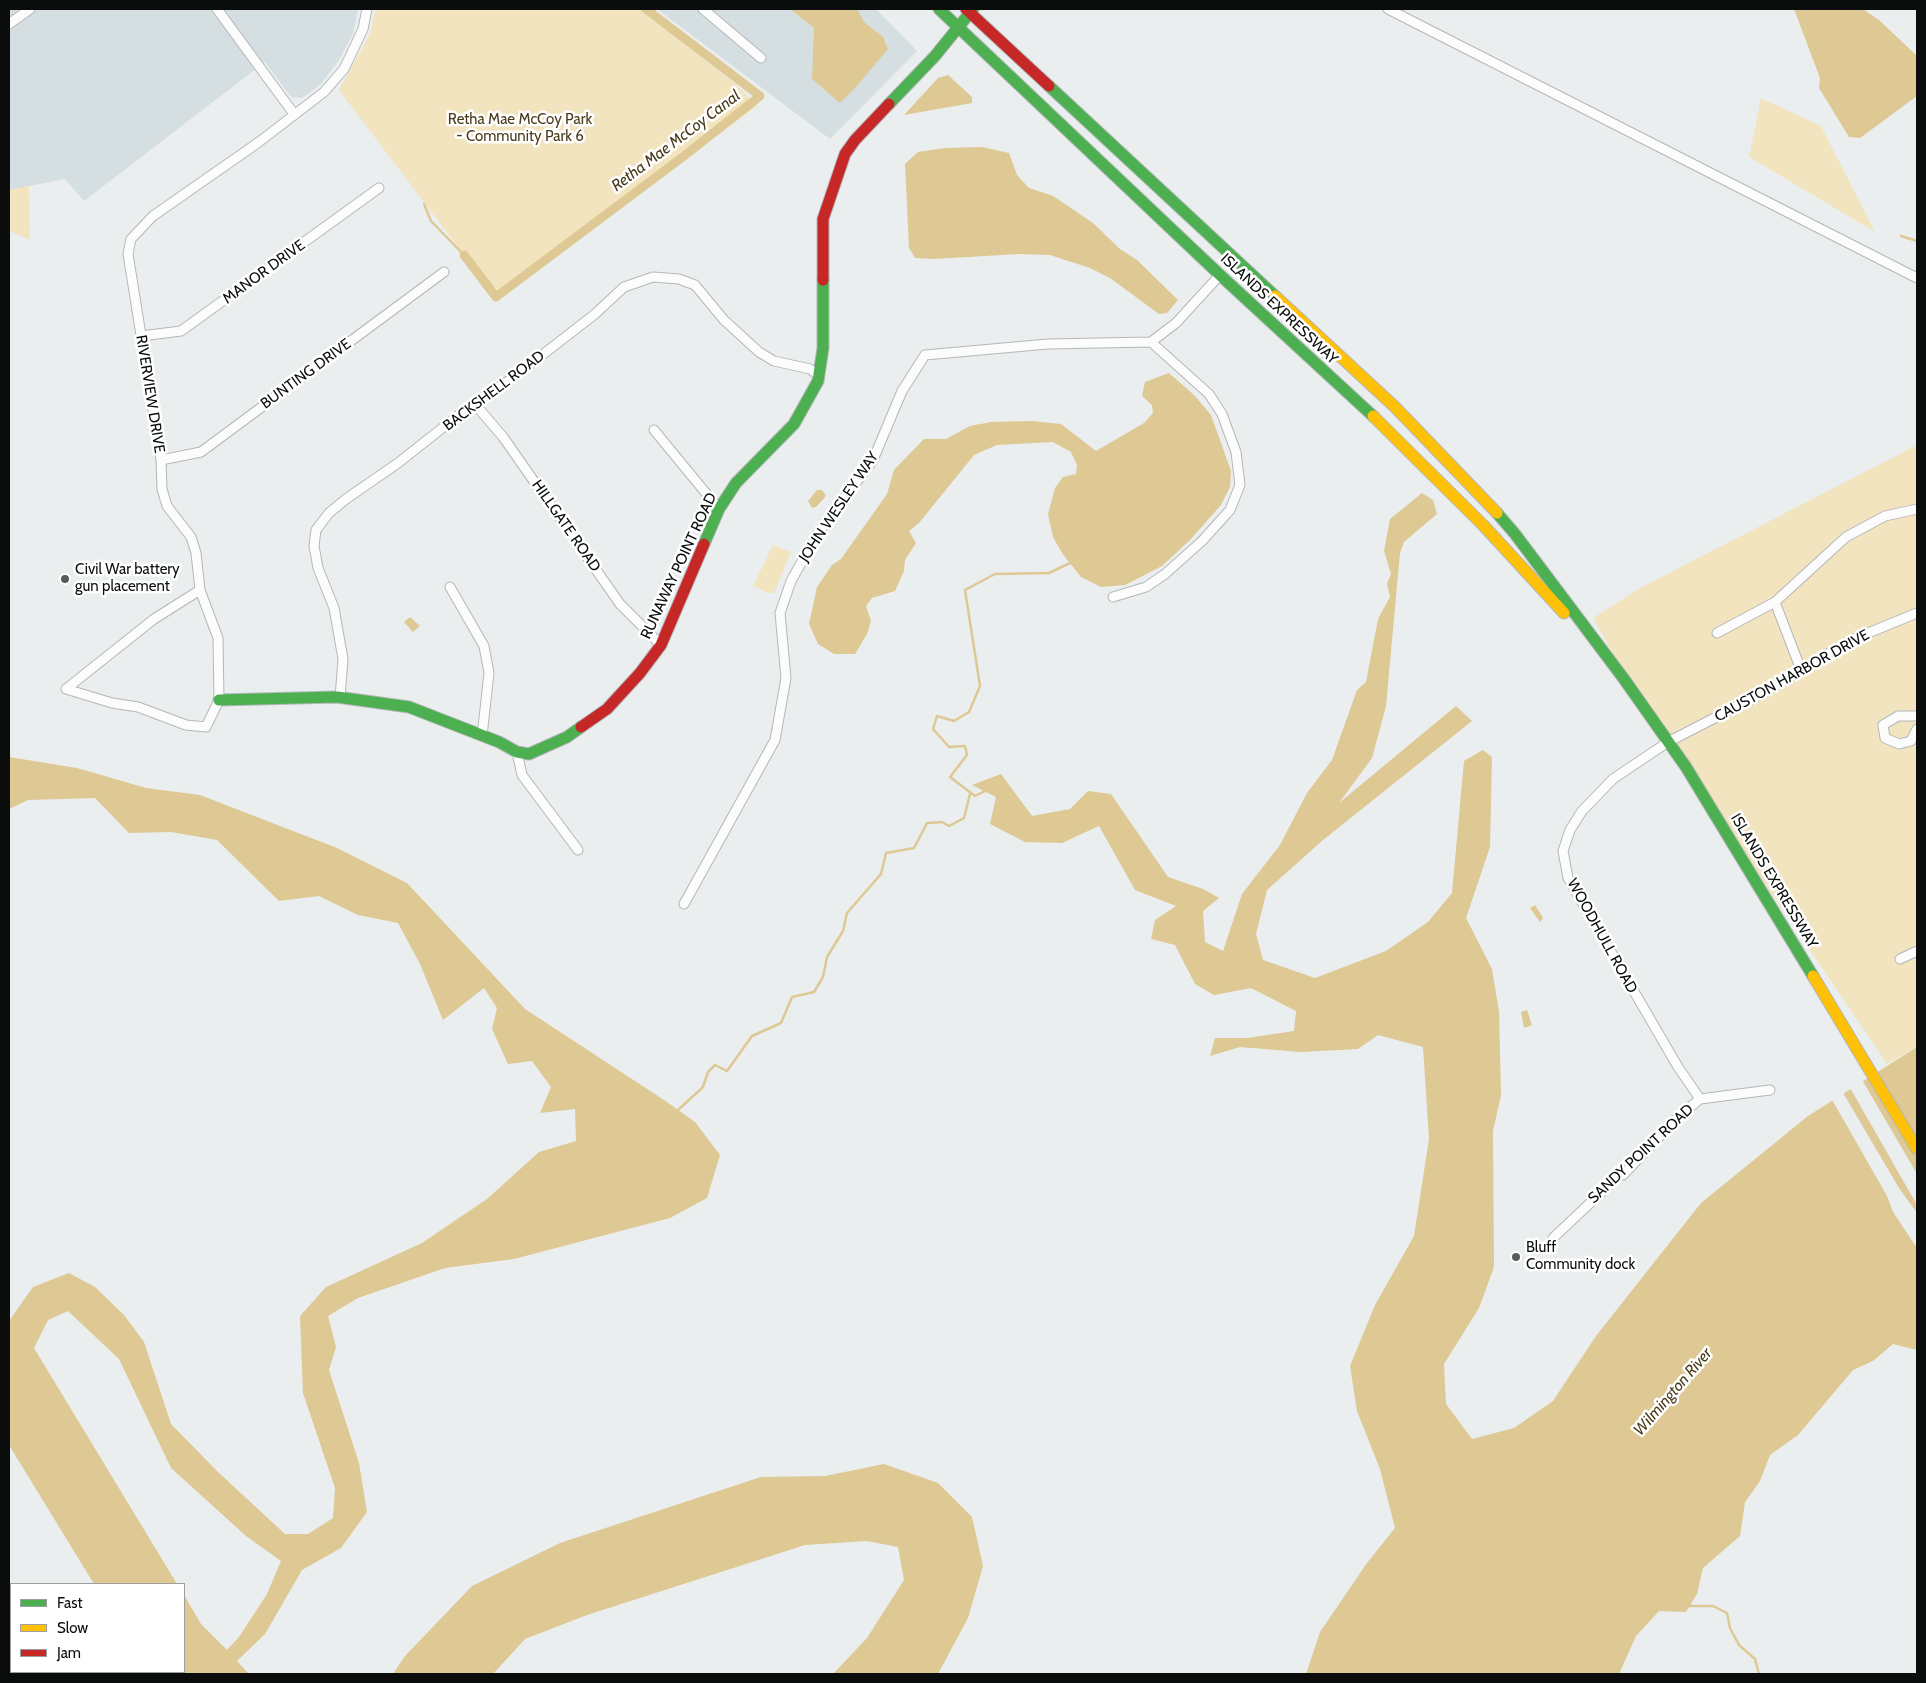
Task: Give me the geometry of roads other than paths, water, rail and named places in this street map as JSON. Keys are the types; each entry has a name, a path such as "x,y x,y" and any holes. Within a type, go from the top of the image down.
{"main road":[{"name":"ISLANDS EXPRESSWAY","path":"939,9 1220,275 1380,422 1483,525 1560,609 1591,637"},
{"name":"ISLANDS EXPRESSWAY","path":"970,10 1394,407 1440,453 1515,534 1668,742 1750,869 1917,1149"},
{"name":"RUNAWAY POINT ROAD","path":"517,752 529,754 552,744 588,723 607,709 636,677 660,645 671,625 719,509 741,476 794,424 809,401 818,381 823,348 823,219 845,154 855,140 935,56 970,10"},
{"path":"219,700 340,698 410,708 499,742 517,752"}],"street":[{"path":"9,24 30,9"},
{"path":"217,9 294,114"},
{"name":"RIVERVIEW DRIVE","path":"200,590 154,619 66,689 112,703 138,707 186,725 206,727 219,700 218,638 200,590 194,545 191,537 167,506 162,489 161,460 128,254 131,239 153,216 259,142 324,92 344,69 363,30 367,9"},
{"path":"703,9 761,58"},
{"path":"1388,9 1917,278"},
{"name":"MANOR DRIVE","path":"141,336 181,331 379,188"},
{"name":"BUNTING DRIVE","path":"161,460 201,452 444,272"},
{"path":"1113,597 1146,587 1180,561 1204,539 1230,510 1240,485 1236,452 1222,414 1209,394 1151,342 1176,323 1220,275"},
{"name":"BACKSHELL ROAD","path":"340,698 343,659 334,608 318,568 314,546 316,530 329,513 346,499 398,463 474,403 510,380 595,314 624,287 653,277 679,279 695,285 724,320 759,352 774,361 810,369 818,375"},
{"name":"JOHN WESLEY WAY","path":"684,904 777,735 786,678 780,614 791,581 818,533 873,460 902,391 925,355 1048,344 1151,342"},
{"name":"HILLGATE ROAD","path":"474,403 499,432 620,604 660,645"},
{"path":"654,430 719,509"},
{"path":"1718,633 1776,602 1846,537 1885,516 1917,509"},
{"path":"450,587 484,646 490,672 482,736"},
{"path":"1776,602 1801,670"},
{"name":"CAUSTON HARBOR DRIVE","path":"1668,742 1801,670 1851,640 1917,613"},
{"path":"1917,716 1898,716 1883,725 1885,738 1899,744 1911,740 1917,729"},
{"name":"WOODHULL ROAD","path":"1668,742 1600,790 1570,830 1564,851 1568,878 1678,1067 1700,1099"},
{"path":"517,752 522,776 578,850"},
{"path":"1900,959 1917,951"},
{"name":"SANDY POINT ROAD","path":"1553,1238 1622,1173 1623,1175 1677,1118 1700,1099 1770,1090"}],"water":[{"path":"790,9 857,9 864,22 883,37 888,49 840,103 812,79 814,28"},
{"path":"1794,9 1863,9 1879,20 1917,56 1917,96 1860,138 1849,137 1819,88 1820,78"},
{"path":"948,75 972,97 972,103 904,115 938,78"},
{"path":"982,147 1009,153 1017,175 1029,188 1053,196 1093,223 1120,249 1137,260 1178,300 1167,313 1159,314 1110,278 1090,268 1050,255 1019,254 934,259 915,258 909,248 905,164 918,152 945,148"},
{"path":"1169,373 1194,395 1211,415 1231,471 1230,487 1221,505 1190,540 1162,566 1125,585 1101,587 1081,577 1062,553 1053,537 1048,514 1055,488 1063,477 1076,474 1077,465 1071,452 1053,442 997,445 974,455 919,523 909,531 916,543 905,560 904,571 895,591 872,598 866,606 871,621 867,634 855,654 834,654 818,644 809,624 817,587 832,565 841,559 887,494 894,470 924,439 946,439 970,426 991,422 1032,421 1061,424 1096,451 1144,423 1153,413 1152,405 1142,396 1145,382"},
{"path":"817,490 822,490 826,496 816,507 812,508 808,501"},
{"name":"Wilmington River","path":"1422,493 1433,500 1437,514 1404,542 1400,553 1386,706 1372,758 1339,803 1456,706 1472,721 1323,840 1267,890 1256,934 1263,960 1315,978 1386,951 1428,922 1452,893 1464,761 1483,750 1492,757 1490,847 1466,918 1492,969 1499,1012 1501,1095 1493,1131 1494,1267 1479,1308 1444,1364 1446,1404 1472,1439 1514,1428 1553,1401 1596,1336 1701,1203 1808,1116 1917,1047 1917,1350 1893,1344 1873,1361 1853,1370 1798,1435 1770,1455 1760,1481 1745,1502 1740,1536 1703,1568 1697,1594 1686,1612 1659,1611 1636,1636 1619,1674 1306,1674 1320,1632 1367,1563 1395,1528 1380,1469 1357,1411 1350,1366 1375,1305 1414,1236 1429,1139 1423,1047 1378,1035 1358,1049 1300,1052 1240,1047 1210,1056 1215,1038 1247,1038 1294,1031 1296,1011 1251,988 1214,995 1195,984 1175,945 1151,939 1155,920 1176,906 1135,890 1099,826 1062,843 1025,842 990,824 996,797 972,785 1001,774 1032,816 1070,809 1088,791 1111,794 1168,877 1203,889 1219,898 1203,911 1205,942 1223,951 1242,894 1280,845 1307,793 1332,760 1357,690 1366,682 1378,619 1390,597 1387,584 1391,574 1384,551 1390,519"},
{"path":"410,617 420,626 413,632 404,622"},
{"path":"9,757 77,768 146,788 200,795 337,848 407,883 525,1009 695,1122 720,1155 707,1198 670,1218 514,1259 445,1268 358,1298 328,1316 336,1347 329,1370 359,1463 367,1512 341,1548 302,1570 265,1634 237,1661 249,1674 149,1673 185,1673 185,1597 201,1624 227,1650 239,1637 267,1594 281,1561 246,1536 171,1468 119,1359 68,1311 48,1320 34,1348 176,1583 93,1583 9,1445 9,1321 33,1287 69,1273 95,1287 124,1315 144,1342 171,1424 218,1472 285,1534 308,1534 333,1518 335,1488 303,1393 300,1316 326,1287 422,1243 487,1199 539,1152 576,1141 575,1109 540,1113 551,1087 532,1061 508,1064 492,1029 497,1008 484,988 443,1020 420,964 398,923 358,915 319,896 279,901 217,840 171,832 129,833 95,798 28,800 9,809"},
{"path":"1535,905 1543,918 1540,922 1530,908"},
{"path":"1527,1010 1532,1025 1524,1028 1521,1012"},
{"path":"884,1464 938,1483 972,1517 983,1566 968,1618 938,1674 833,1674 867,1638 904,1580 898,1547 867,1541 805,1545 587,1615 525,1639 493,1674 393,1674 405,1656 472,1586 560,1543 761,1477 825,1476"}],"waterway":[{"name":"Retha Mae McCoy Canal","path":"464,255 496,297 684,156 760,96 646,9"},
{"path":"424,204 431,221 464,255"},
{"path":"1901,236 1917,241"},
{"path":"985,791 975,796 950,777 967,755 965,746 949,747 933,729 937,716 954,721 969,712 980,686 965,590 995,574 1049,573 1070,563"},
{"path":"678,1110 703,1087 708,1072 715,1065 727,1071 752,1036 781,1023 792,997 814,992 823,977 827,957 843,931 847,913 881,874 886,853 914,848 927,823 942,822 949,826 964,818 970,794"},
{"path":"1690,1606 1713,1606 1727,1613 1730,1628 1739,1645 1755,1659 1759,1674"}],"place":[{"name":"Civil War battery gun placement","path":"65,579"},
{"name":"Bluff Community dock","path":"1516,1257"}],"park label":[{"name":"Retha Mae McCoy Park - Community Park 6","path":"520,128"}]}
